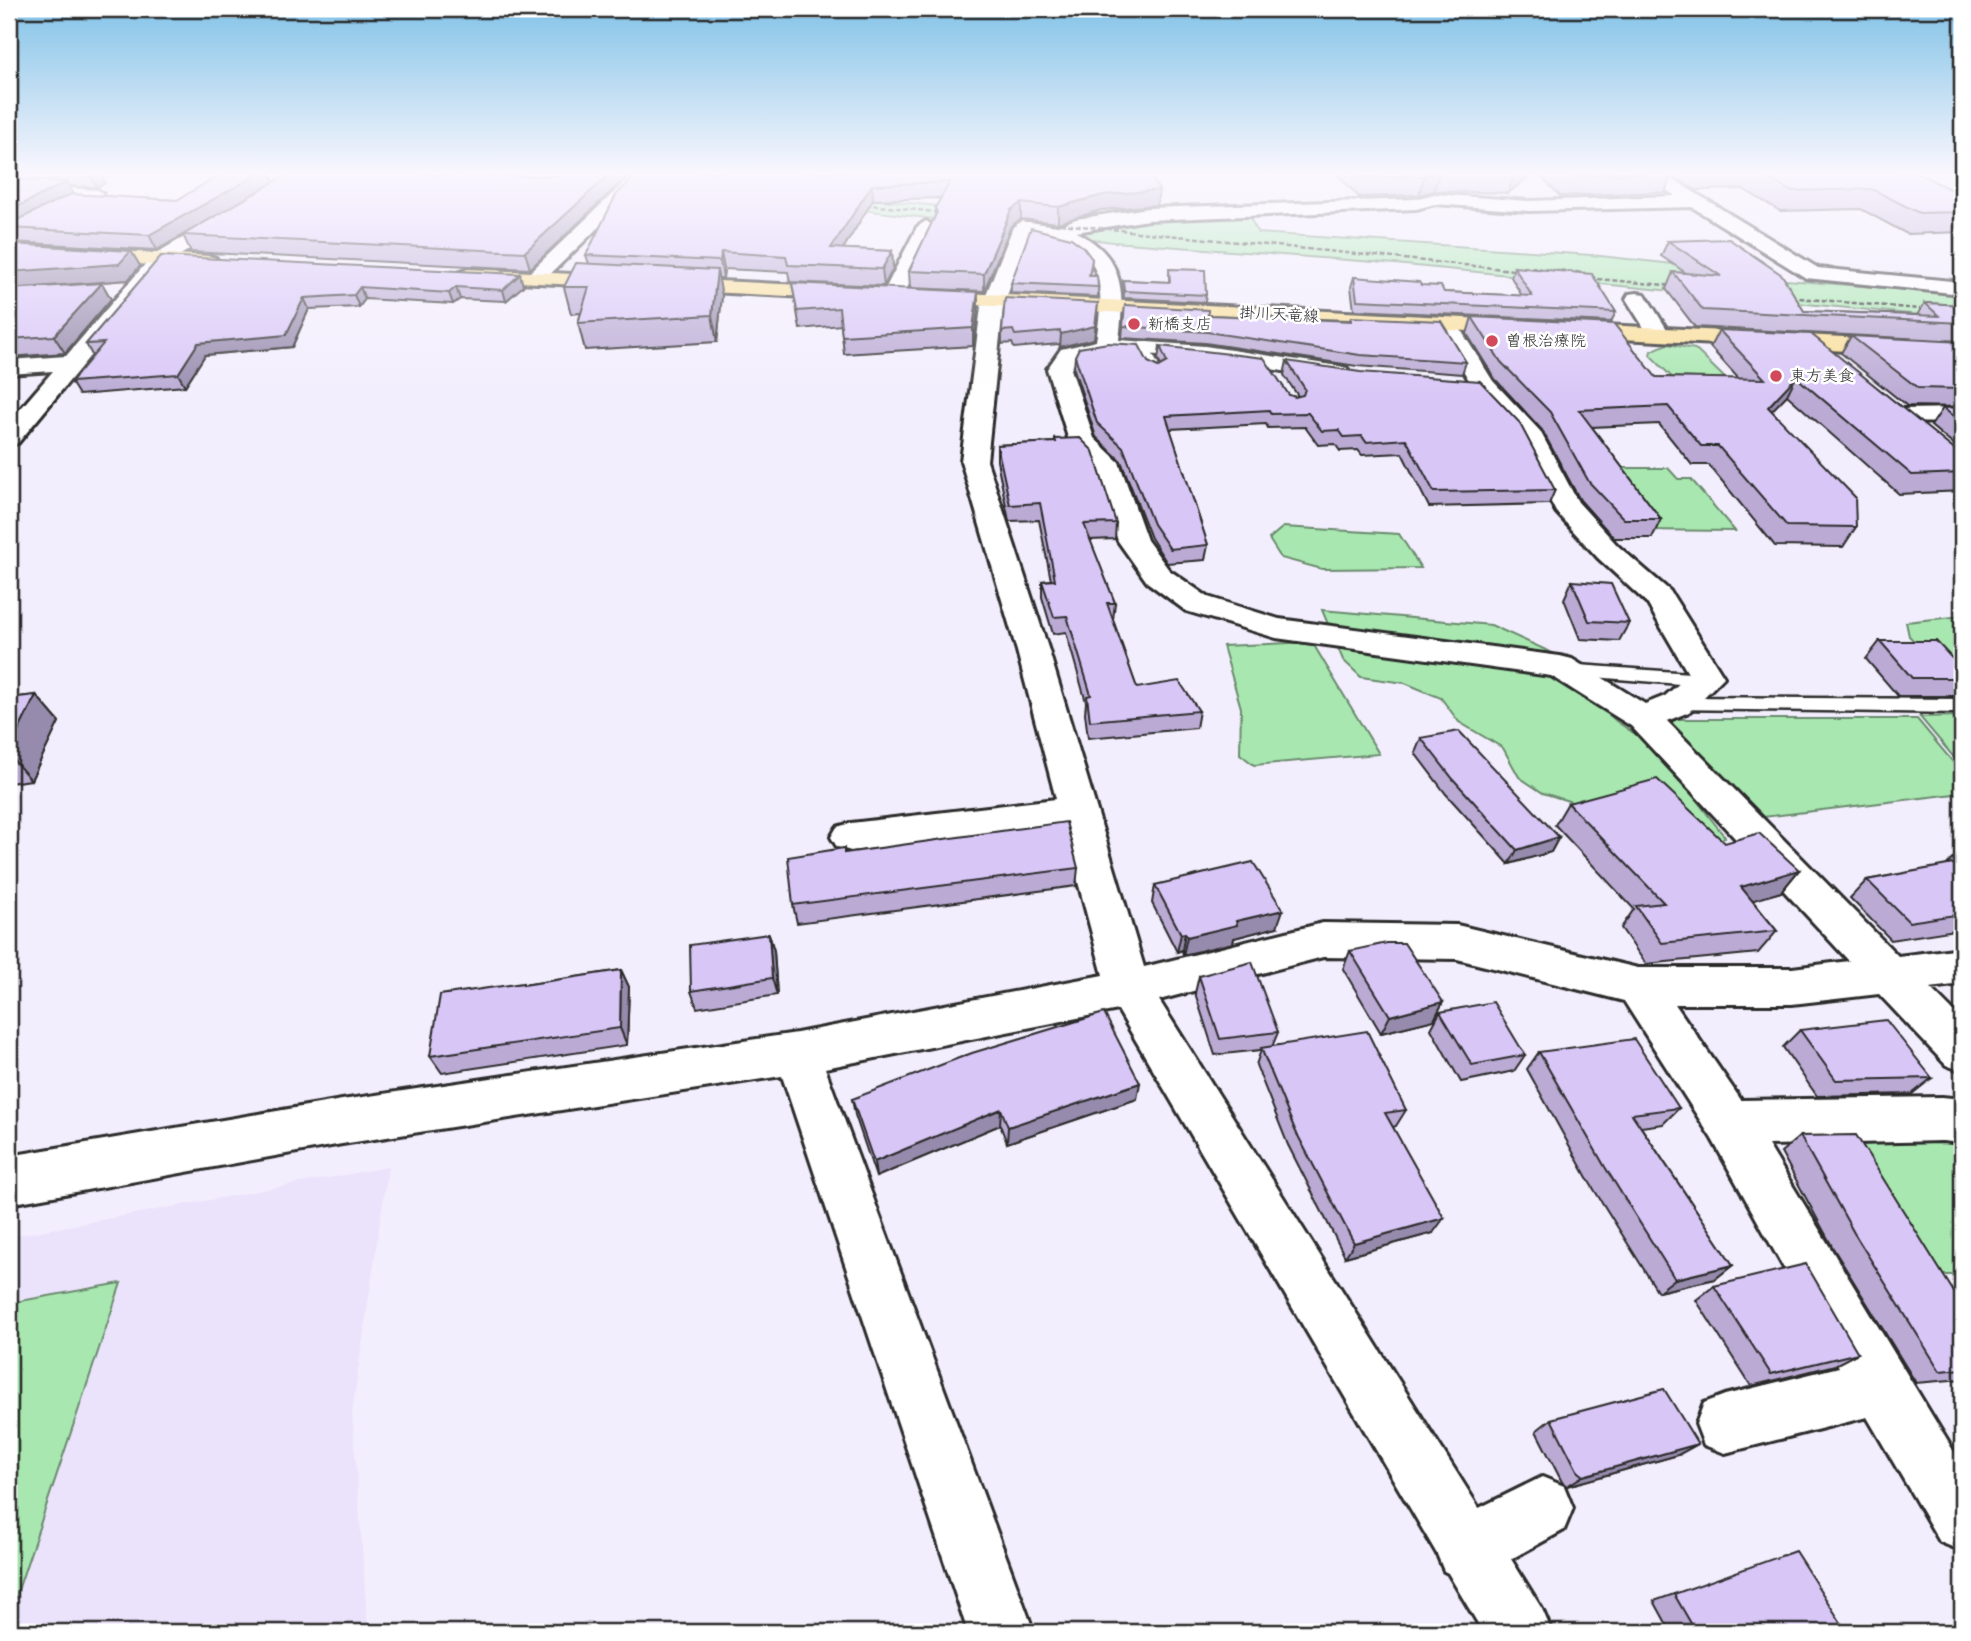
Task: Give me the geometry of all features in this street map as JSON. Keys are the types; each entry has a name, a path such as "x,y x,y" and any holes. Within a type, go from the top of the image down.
{"main road":[{"path":"9,251 229,263"},
{"name":"掛川天竜線","path":"452,274 1962,350"}],"street":[{"path":"9,438 160,260 179,249"},
{"path":"535,278 566,249"},
{"path":"893,296 916,249"},
{"path":"1014,249 995,301 974,461 1033,651 1129,989 1466,1549 1519,1632"},
{"path":"1086,249 1098,256 1107,271 1113,307 1107,346"},
{"path":"1772,249 1813,274 1962,288"},
{"path":"110,290 135,289"},
{"path":"1637,299 1659,334"},
{"path":"1446,324 1471,384 1527,431 1566,506 1608,552 1660,597 1707,677 1660,711"},
{"path":"1808,342 1839,367"},
{"path":"1357,376 1205,353 1107,346 1069,354 1059,369 1082,441 1106,462 1132,541 1158,576 1167,583 1197,604 1276,628 1560,667 1660,711 1962,1051"},
{"path":"9,367 73,362"},
{"path":"1880,400 1931,442"},
{"path":"1900,417 1962,416"},
{"path":"851,837 1078,810"},
{"path":"9,1180 342,1122 797,1053 1129,989 1323,940 1457,942 1638,986 1792,986 1962,966"},
{"path":"1638,986 1729,1123 1880,1385 1945,1468 1962,1520"},
{"path":"797,1053 1002,1632"},
{"path":"1729,1123 1942,1119 1962,1121"},
{"path":"1725,1424 1880,1385"},
{"path":"1466,1549 1542,1508"}],"lane":[{"path":"1143,349 1156,374"},
{"path":"1266,362 1279,383"},
{"path":"1564,670 1704,680"},
{"path":"1660,711 1962,706"}],"shaded area":[{"path":"388,1167 352,1412 368,1632 9,1632 9,1237"}],"green space":[{"path":"1199,249 1494,249 1591,255 1701,267 1712,274 1962,294 1962,319 1374,262"},
{"path":"1667,344 1695,349 1773,425 1718,424 1650,355 1651,351"},
{"path":"1559,468 1668,468 1678,479 1691,479 1735,531 1636,530 1580,499"},
{"path":"1283,527 1399,534 1421,568 1322,569 1281,558 1269,539"},
{"path":"1322,610 1491,625 1568,660 1579,686 1616,721 1644,740 1680,779 1725,837 1713,846 1543,793 1519,777 1503,748 1459,722 1441,698 1405,683 1361,677 1343,660"},
{"path":"1962,616 1962,687 1909,636 1906,622"},
{"path":"1312,642 1379,754 1254,765 1240,754 1241,708 1223,646"},
{"path":"1962,716 1962,767 1920,717"},
{"path":"1677,719 1917,719 1962,773 1962,793 1755,818 1667,725"},
{"path":"1860,1138 1962,1144 1962,1275 1928,1275 1836,1151"},
{"path":"121,1283 9,1617 9,1303"}],"building":[{"path":"9,249 131,251 119,264 9,272"},
{"path":"456,249 529,249 525,252"},
{"path":"589,249 892,251 882,269 788,265 786,256 721,252 720,261 586,255"},
{"path":"920,249 995,249 984,274 909,271"},
{"path":"1024,249 1084,249 1092,259 1089,276 1097,276 1098,287 1011,283"},
{"path":"1679,249 1743,249 1782,275 1804,311 1939,316 1925,303 1962,305 1962,323 1703,310 1673,272 1721,276"},
{"path":"161,256 520,274 503,290 456,287 449,293 360,287 354,295 304,298 286,335 198,343 178,374 71,382 104,343 86,344"},
{"path":"576,263 717,270 712,315 578,323 589,287 564,287"},
{"path":"1514,267 1592,274 1616,312 1357,300 1354,277 1419,282 1421,285 1441,286 1444,292 1532,296"},
{"path":"1169,269 1205,270 1206,295 1124,291 1123,280 1170,282"},
{"path":"102,283 54,336 9,339 9,289"},
{"path":"792,283 978,292 973,328 842,336 839,308 797,311"},
{"path":"1005,298 1098,303 1095,326 1061,334 1060,331 1015,335 1013,330 1002,331"},
{"path":"1125,305 1208,310 1208,315 1351,321 1351,317 1441,321 1466,362 1360,355 1207,332 1123,326"},
{"path":"1472,317 1614,324 1656,377 1765,379 1719,330 1811,334 1962,456 1962,473 1912,475 1796,377 1768,407 1855,497 1856,527 1787,526 1718,446 1701,446 1668,406 1579,410 1661,519 1624,519 1589,482 1550,412 1501,362"},
{"path":"1851,336 1962,342 1962,389 1918,388"},
{"path":"1108,343 1139,345 1148,362 1158,367 1167,362 1160,346 1264,358 1289,395 1295,397 1303,395 1305,389 1287,361 1360,372 1480,381 1519,422 1555,490 1434,492 1406,439 1366,442 1362,436 1344,437 1339,430 1322,431 1308,413 1271,414 1269,410 1166,416 1208,545 1170,549 1153,524 1123,447 1097,423 1075,356 1079,348"},
{"path":"1962,407 1962,423 1943,408"},
{"path":"1080,438 1093,451 1116,523 1084,524 1115,603 1107,603 1137,688 1179,681 1199,711 1090,721 1087,696 1091,695 1067,616 1054,617 1042,581 1055,580 1040,503 1010,505 997,445"},
{"path":"1572,581 1611,584 1629,623 1589,621"},
{"path":"1880,641 1936,641 1962,669 1962,678 1912,678"},
{"path":"36,695 9,750 9,698"},
{"path":"1459,731 1559,837 1517,850 1453,779 1421,738"},
{"path":"1657,779 1725,843 1759,833 1799,870 1741,887 1777,931 1662,943 1636,906 1664,903 1568,803"},
{"path":"1066,822 1078,868 793,905 788,857 844,848 844,853"},
{"path":"1962,857 1962,914 1909,922 1867,880 1958,863 1953,858"},
{"path":"1253,862 1283,910 1236,921 1237,925 1187,937 1185,933 1181,934 1155,885"},
{"path":"769,934 772,978 691,991 690,945"},
{"path":"1387,943 1404,943 1443,1002 1390,1016 1350,951"},
{"path":"1252,962 1278,1032 1220,1039 1199,976"},
{"path":"621,970 620,1028 430,1056 440,995"},
{"path":"1493,1002 1525,1055 1472,1065 1440,1012"},
{"path":"1104,1013 1140,1083 1008,1127 1001,1109 874,1162 852,1099 972,1053"},
{"path":"1886,1020 1932,1078 1836,1080 1800,1030"},
{"path":"1367,1031 1406,1110 1385,1113 1444,1218 1354,1243 1295,1130 1261,1048"},
{"path":"1634,1039 1679,1108 1632,1114 1733,1265 1675,1279 1605,1167 1539,1052"},
{"path":"1856,1135 1962,1305 1962,1369 1940,1371 1854,1233 1800,1136"},
{"path":"1806,1264 1858,1353 1771,1374 1714,1286"},
{"path":"1664,1389 1698,1444 1583,1476 1578,1472 1551,1419"},
{"path":"1795,1551 1847,1632 1696,1632 1674,1594"},
{"path":"1962,1625 1962,1632 1942,1632"}],"railway":[{"path":"1302,249 1533,272"},
{"path":"1523,267 1585,273"},
{"path":"1575,277 1687,287"},
{"path":"1777,296 1962,313"}],"place":[{"name":"新橋支店","path":"1134,324"},
{"name":"曽根治療院","path":"1492,341"},
{"name":"東方美食","path":"1776,376"}]}
